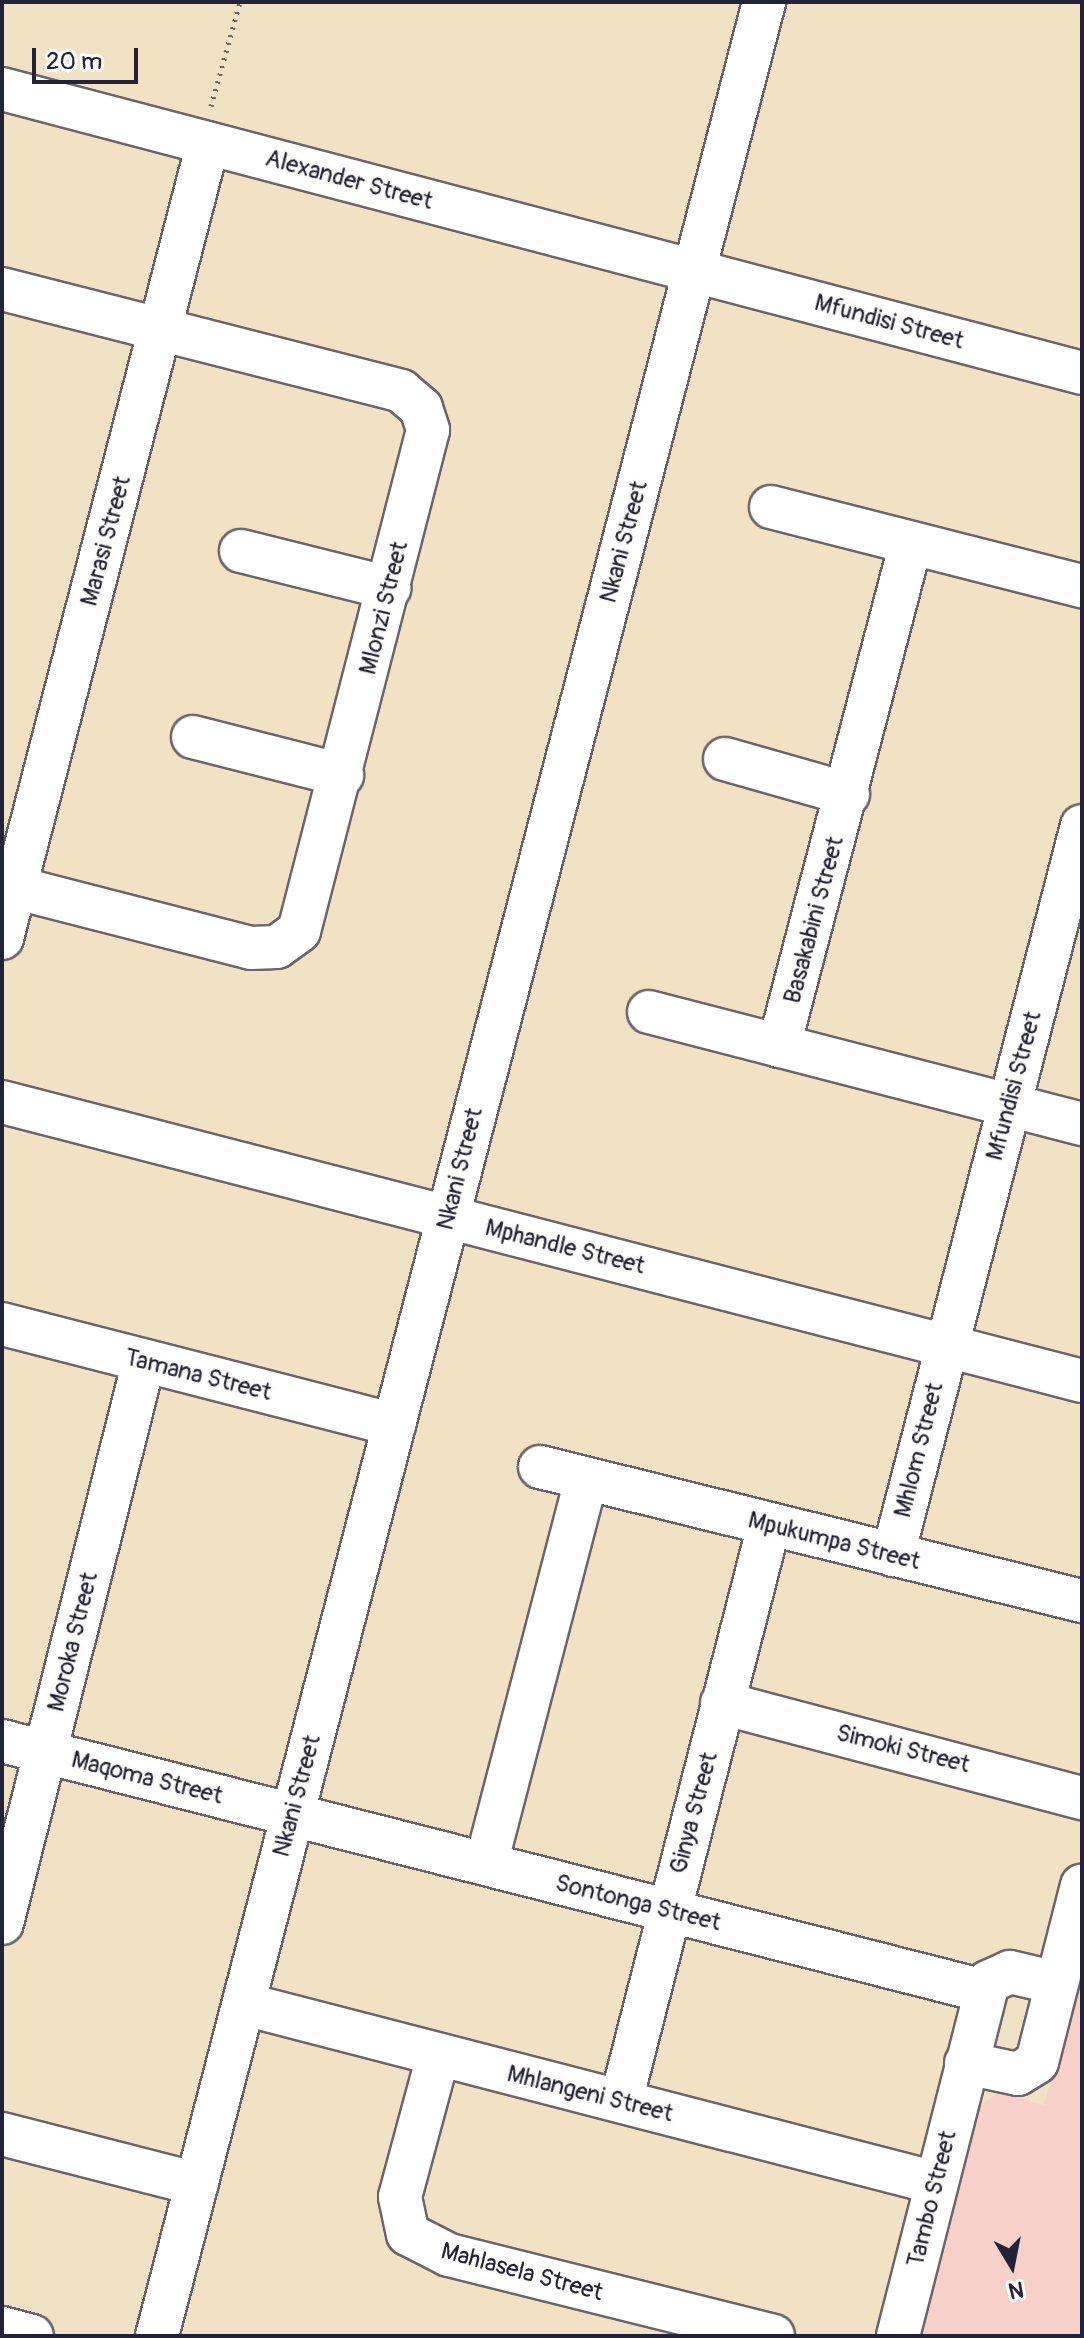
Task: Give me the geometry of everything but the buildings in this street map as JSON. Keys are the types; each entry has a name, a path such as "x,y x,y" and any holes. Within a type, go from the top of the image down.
{"street":[{"name":"Nkani Street","path":"157,2336 764,2"},
{"name":"Alexander Street","path":"2,89 208,129 696,271"},
{"name":"Marasi Street","path":"2,938 8,885 161,330 208,129"},
{"name":"Mfundisi Street","path":"696,271 1082,373"},
{"name":"Mlonzi Street","path":"2,289 401,391 421,408 427,442 305,919 277,947 251,948 8,885"},
{"path":"771,507 1082,586"},
{"name":"Basakabini Street","path":"779,1046 848,794 911,543"},
{"path":"241,551 389,588"},
{"path":"193,737 342,775"},
{"path":"725,759 848,794"},
{"name":"Mfundisi Street","path":"944,1345 1082,826"},
{"path":"649,1012 1082,1124"},
{"name":"Mphandle Street","path":"2,1102 1082,1381"},
{"name":"Tamana Street","path":"2,1324 394,1425"},
{"name":"Mhlom Street","path":"893,1555 944,1345"},
{"name":"Moroka Street","path":"2,1923 144,1361"},
{"name":"Mpukumpa Street","path":"540,1467 1082,1601"},
{"path":"486,1864 586,1479"},
{"name":"Ginya Street","path":"621,2101 769,1525"},
{"name":"Simoki Street","path":"722,1703 1082,1798"},
{"name":"Maqoma Street","path":"2,1741 292,1815"},
{"name":"Sontonga Street","path":"292,1815 984,1991"},
{"path":"966,2063 1012,2074 1033,2067 1082,1886"},
{"path":"984,1991 1003,1972 1057,1983"},
{"name":"Tambo Street","path":"898,2336 984,1991"},
{"name":"Mhlangeni Street","path":"244,2004 936,2183"},
{"name":"Mahlasela Street","path":"438,2056 400,2197 408,2234 449,2255 773,2336"},
{"path":"2,2134 197,2184"},
{"path":"2,2328 32,2336"}],"path":[{"path":"208,129 240,2"}],"shaded area":[{"path":"1082,1968 1082,2336 920,2336 980,2106 999,2092 1044,2105"}]}
